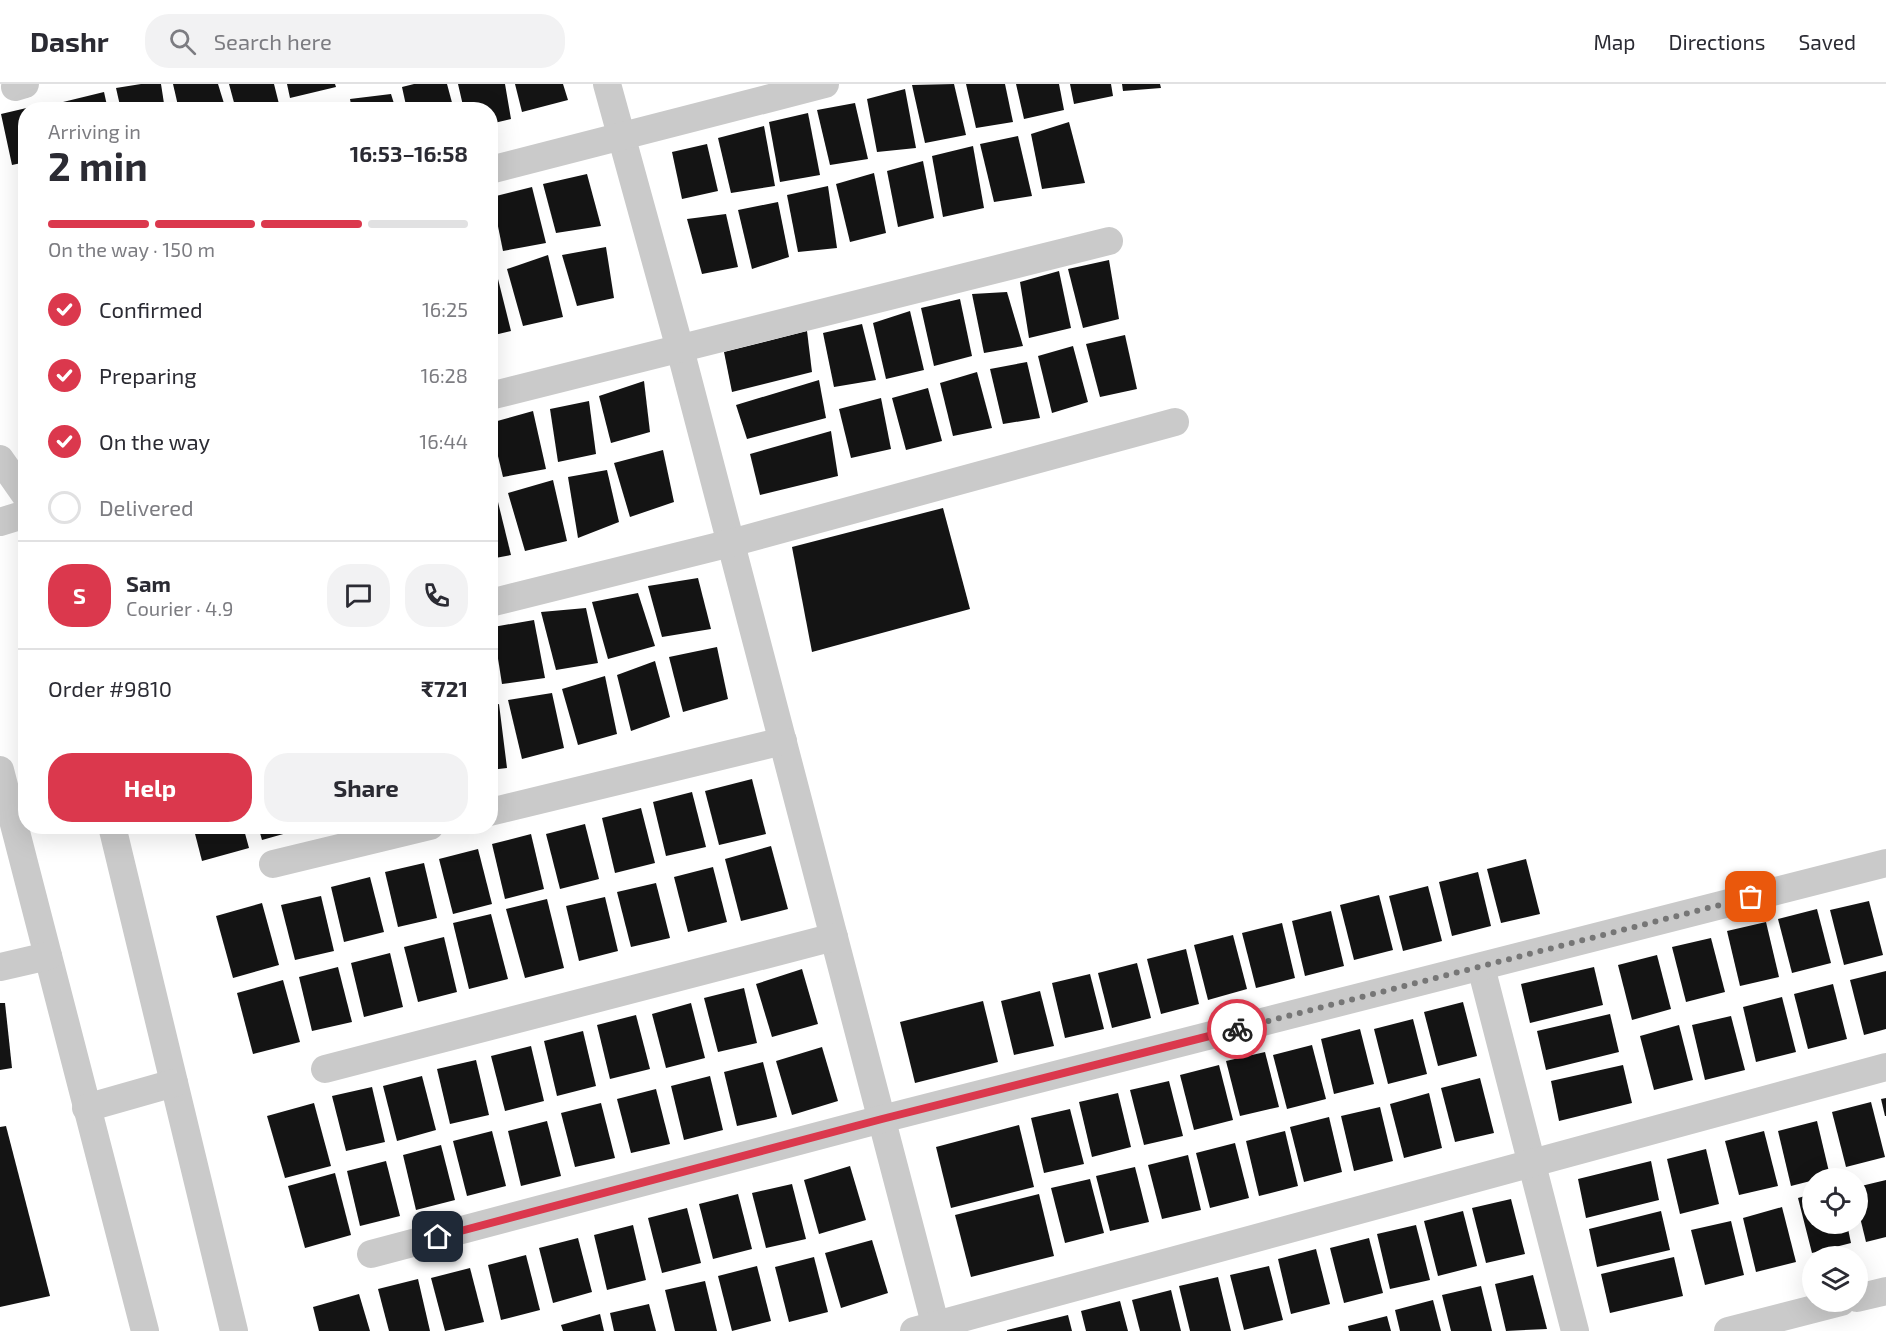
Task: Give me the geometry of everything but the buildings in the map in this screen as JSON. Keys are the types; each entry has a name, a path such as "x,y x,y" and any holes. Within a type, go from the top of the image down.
{"street":[{"path":"607,84 680,349 882,1119 929,1329 1886,1067"},
{"path":"498,168 825,84"},
{"path":"498,394 1109,241"},
{"path":"498,601 731,543 1175,422"},
{"path":"0,459 18,485"},
{"path":"0,522 18,516"},
{"path":"498,810 783,741"},
{"path":"0,770 145,1331"},
{"path":"114,834 234,1331"},
{"path":"273,864 397,834"},
{"path":"371,1254 882,1119 1886,863"},
{"path":"325,1069 834,937"},
{"path":"0,967 48,956"},
{"path":"1481,967 1575,1331"},
{"path":"86,1108 174,1083"},
{"path":"1868,1295 1886,1291"},
{"path":"1728,1331 1802,1312"}],"way so far":[{"path":"1237,1029 1751,897"}],"route":[{"path":"438,1237 882,1119 1237,1029"}]}
